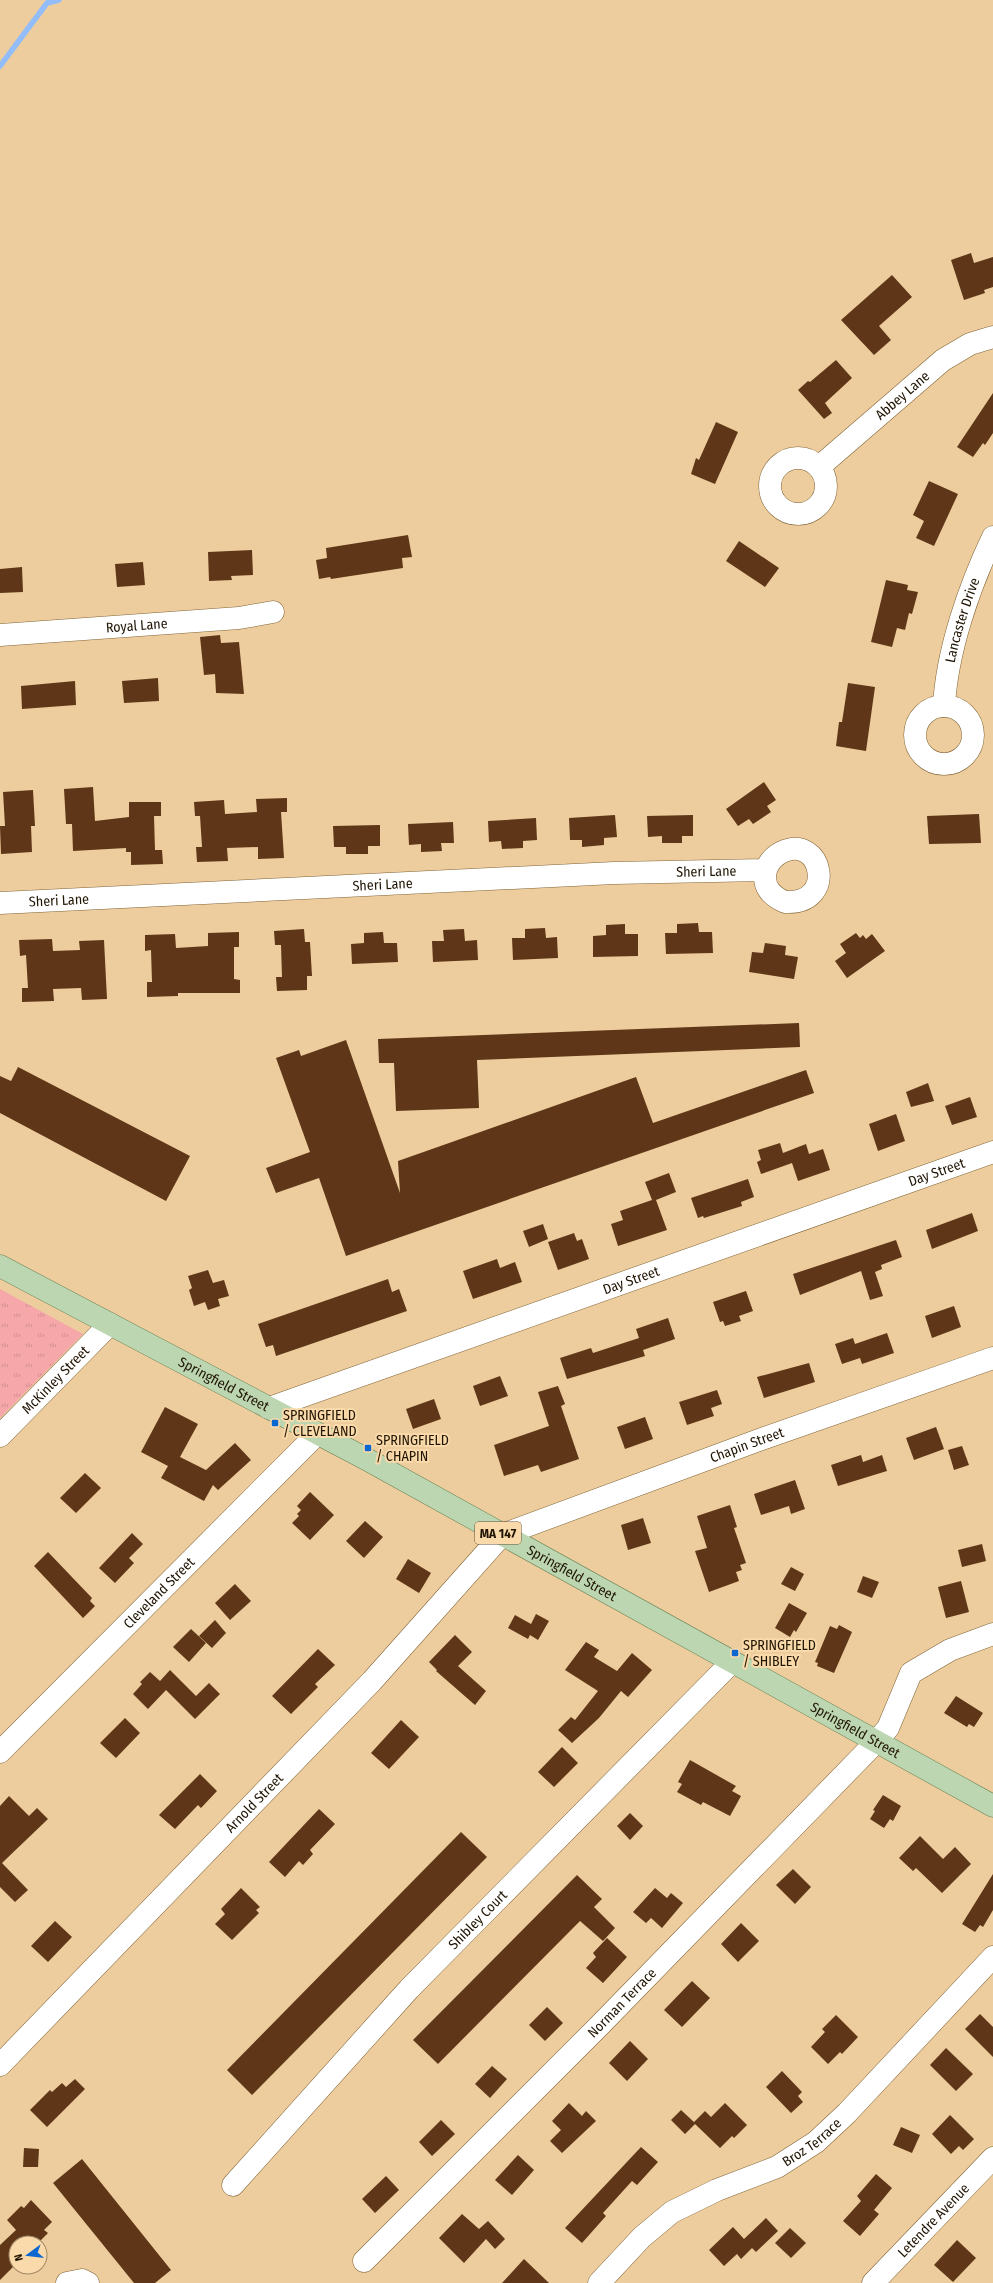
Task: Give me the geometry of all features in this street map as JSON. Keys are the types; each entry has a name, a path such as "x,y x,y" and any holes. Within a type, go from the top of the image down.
{"main road":[{"name":"Springfield Street","path":"0,1266 270,1408 993,1806"}],"street":[{"name":"Abbey Lane","path":"819,467 943,360 970,344 993,337"},
{"name":"Lancaster Drive","path":"944,706 949,671 958,632 984,555 993,537"},
{"name":"Royal Lane","path":"0,635 239,618 272,612"},
{"name":"Sheri Lane","path":"0,903 614,873 766,870"},
{"name":"Day Street","path":"270,1408 993,1152"},
{"name":"McKinley Street","path":"0,1436 110,1324"},
{"name":"Chapin Street","path":"502,1535 759,1440 993,1358"},
{"name":"Cleveland Street","path":"0,1752 317,1434"},
{"name":"Arnold Street","path":"0,2065 367,1686 502,1535"},
{"name":"Norman Terrace","path":"364,2261 595,2030 876,1742 888,1728 911,1673 950,1650 993,1634"},
{"name":"Shibley Court","path":"233,2185 410,1988 732,1662"},
{"name":"Broz Terrace","path":"598,2283 642,2237 672,2212 716,2190 777,2167 816,2142 847,2113 993,1957"},
{"name":"Letendre Avenue","path":"873,2283 993,2158"},
{"path":"67,2283 82,2280 88,2283"}],"green space":[{"path":"0,1289 83,1334 0,1418"}],"building":[{"path":"971,253 974,263 993,257 993,287 984,290 985,293 964,300 951,260"},
{"path":"892,275 912,297 879,326 891,340 874,355 841,320"},
{"path":"836,360 852,378 825,403 832,413 824,419 798,390"},
{"path":"993,393 993,433 985,445 983,443 973,457 957,447"},
{"path":"716,422 738,432 715,484 691,474 696,458 699,460"},
{"path":"929,481 958,494 934,546 916,538 924,521 913,515"},
{"path":"408,535 412,557 402,558 403,568 331,579 330,577 319,579 316,560 327,558 326,548"},
{"path":"739,541 779,568 765,587 726,561"},
{"path":"252,550 253,575 231,576 232,580 209,581 208,552"},
{"path":"143,562 145,585 117,587 115,564"},
{"path":"22,567 23,592 0,593 0,569"},
{"path":"886,580 908,585 907,590 918,592 912,614 909,613 905,630 897,628 892,647 871,642"},
{"path":"220,635 221,643 239,642 244,694 216,693 215,674 204,675 200,637"},
{"path":"158,678 159,701 124,703 122,681"},
{"path":"75,681 76,705 22,709 21,686"},
{"path":"848,683 875,687 866,751 836,746 839,722 842,722"},
{"path":"764,782 776,800 767,806 771,812 753,824 749,819 738,826 726,809"},
{"path":"93,787 95,821 129,817 129,802 161,802 161,816 154,816 155,850 162,850 163,864 131,865 131,852 126,852 126,848 73,851 72,824 66,824 64,789"},
{"path":"33,790 35,826 31,826 32,852 1,854 0,826 5,826 3,792"},
{"path":"287,798 287,812 281,812 284,858 258,859 258,847 227,848 228,861 197,862 196,847 202,847 200,816 195,816 194,802 224,800 225,814 257,812 256,799"},
{"path":"979,814 981,843 929,844 927,816"},
{"path":"615,815 617,837 604,838 604,845 582,847 582,840 570,840 569,818"},
{"path":"693,815 693,836 682,836 682,843 662,843 662,836 648,837 647,816"},
{"path":"536,818 537,840 523,841 523,848 502,849 501,841 489,842 488,821"},
{"path":"453,822 454,843 441,843 442,851 421,852 421,844 409,845 408,824"},
{"path":"380,825 380,846 368,846 368,854 346,854 346,847 334,847 333,826"},
{"path":"698,923 699,932 712,932 713,953 666,954 665,933 677,933 677,924"},
{"path":"625,924 625,934 638,934 638,956 593,957 593,936 606,935 606,925"},
{"path":"545,928 546,938 557,937 558,958 513,960 512,938 525,938 525,929"},
{"path":"304,929 305,942 310,942 312,976 307,976 307,990 277,991 276,977 282,977 281,945 275,945 274,931"},
{"path":"464,929 465,941 477,940 478,960 433,962 432,941 444,941 443,930"},
{"path":"239,932 239,947 234,947 234,979 240,980 240,993 178,993 178,996 147,997 147,982 152,982 151,950 145,951 145,935 175,934 176,948 208,946 208,933"},
{"path":"383,932 384,943 397,943 398,962 352,964 351,944 364,943 364,933"},
{"path":"856,933 860,938 863,935 866,939 872,934 885,951 847,978 835,961 846,953 840,944"},
{"path":"52,939 53,951 80,950 79,941 104,940 107,999 82,1000 81,988 53,989 54,1001 22,1002 22,988 28,988 26,955 20,956 19,940"},
{"path":"765,943 786,946 785,955 798,957 794,979 749,972 752,952 763,953"},
{"path":"799,1023 800,1047 477,1060 479,1108 396,1111 394,1063 379,1063 378,1039"},
{"path":"346,1040 400,1193 398,1161 636,1077 653,1123 806,1070 814,1093 346,1256 319,1178 276,1193 266,1168 310,1152 276,1058 299,1050 301,1056"},
{"path":"18,1067 190,1156 166,1201 0,1113 0,1076 11,1081"},
{"path":"928,1083 934,1101 911,1107 906,1092"},
{"path":"970,1097 977,1117 952,1125 945,1106"},
{"path":"896,1114 905,1141 878,1151 869,1124"},
{"path":"780,1143 783,1153 806,1144 809,1154 823,1149 830,1170 798,1181 792,1163 761,1174 757,1162 761,1160 758,1150"},
{"path":"669,1173 676,1192 656,1200 667,1230 618,1246 611,1224 623,1220 620,1211 652,1200 645,1182"},
{"path":"748,1179 754,1197 741,1202 742,1206 704,1218 703,1216 698,1218 691,1198"},
{"path":"972,1213 978,1231 932,1249 926,1230"},
{"path":"543,1224 548,1239 529,1247 523,1231"},
{"path":"574,1233 577,1241 582,1239 589,1259 558,1270 548,1242"},
{"path":"896,1240 902,1257 881,1265 882,1269 875,1272 883,1296 870,1300 861,1271 800,1295 793,1274"},
{"path":"497,1259 500,1268 515,1262 522,1282 473,1299 463,1271"},
{"path":"208,1270 213,1283 224,1280 229,1296 218,1299 220,1306 208,1310 205,1302 194,1306 189,1290 192,1288 188,1276"},
{"path":"388,1279 392,1292 399,1289 407,1311 276,1356 273,1345 266,1347 258,1324"},
{"path":"746,1291 753,1311 739,1316 741,1321 725,1326 723,1321 720,1322 713,1302"},
{"path":"954,1306 961,1327 932,1338 925,1316"},
{"path":"668,1318 675,1339 643,1350 645,1356 567,1379 560,1358 591,1348 593,1353 639,1338 636,1329"},
{"path":"887,1333 894,1353 862,1364 860,1358 842,1364 835,1344 853,1338 855,1344"},
{"path":"809,1363 815,1382 764,1398 757,1377"},
{"path":"500,1376 508,1396 480,1406 473,1386"},
{"path":"558,1386 565,1404 561,1406 579,1459 541,1472 538,1465 504,1476 494,1445 549,1426 538,1392"},
{"path":"717,1390 722,1404 711,1408 714,1416 687,1425 679,1402"},
{"path":"434,1399 441,1419 413,1429 406,1409"},
{"path":"165,1407 198,1424 180,1457 206,1470 235,1443 251,1460 218,1490 213,1485 204,1501 161,1478 168,1466 141,1452"},
{"path":"645,1417 653,1439 625,1449 617,1427"},
{"path":"936,1427 944,1449 914,1460 906,1438"},
{"path":"962,1446 969,1465 954,1470 948,1450"},
{"path":"861,1455 863,1462 882,1455 887,1471 838,1486 831,1465"},
{"path":"85,1473 101,1488 76,1513 60,1498"},
{"path":"795,1480 805,1509 791,1514 789,1506 761,1515 754,1494"},
{"path":"310,1492 334,1515 310,1540 292,1523 299,1516 297,1514 301,1510 297,1506"},
{"path":"730,1505 737,1527 734,1528 746,1563 740,1565 742,1570 736,1572 739,1581 709,1592 695,1551 707,1548 697,1516"},
{"path":"643,1518 651,1543 628,1550 621,1525"},
{"path":"365,1521 383,1537 364,1558 346,1541"},
{"path":"132,1533 143,1544 129,1558 134,1563 115,1583 99,1568"},
{"path":"982,1544 986,1561 962,1567 958,1550"},
{"path":"48,1552 92,1598 90,1601 95,1606 83,1618 34,1566"},
{"path":"408,1559 431,1573 419,1593 396,1579"},
{"path":"791,1567 804,1574 795,1591 781,1584"},
{"path":"863,1576 879,1582 872,1598 857,1592"},
{"path":"961,1581 969,1612 946,1618 938,1587"},
{"path":"235,1584 251,1601 230,1620 215,1603"},
{"path":"789,1603 807,1613 796,1632 794,1630 790,1637 775,1628"},
{"path":"536,1614 549,1621 538,1640 530,1635 528,1639 508,1628 515,1615 531,1624"},
{"path":"215,1620 226,1633 212,1648 199,1636"},
{"path":"839,1625 852,1632 834,1673 817,1666 818,1663 815,1662 830,1626 837,1629"},
{"path":"191,1629 206,1643 189,1662 173,1647"},
{"path":"455,1635 472,1652 458,1666 486,1691 475,1705 436,1671 437,1670 429,1662"},
{"path":"586,1642 599,1650 594,1657 617,1671 632,1653 652,1670 628,1697 621,1691 599,1718 572,1743 558,1730 571,1717 575,1720 598,1691 565,1670"},
{"path":"318,1649 335,1665 315,1684 318,1687 291,1714 272,1696"},
{"path":"170,1670 196,1696 209,1683 220,1694 195,1719 166,1690 148,1709 133,1694 142,1684 140,1682 150,1672 160,1681"},
{"path":"956,1696 983,1713 974,1727 969,1724 967,1727 944,1713"},
{"path":"125,1718 140,1733 116,1758 100,1743"},
{"path":"401,1720 419,1737 389,1769 371,1753"},
{"path":"562,1747 578,1763 554,1787 538,1772"},
{"path":"690,1760 736,1786 732,1791 741,1796 730,1816 703,1802 701,1805 677,1792 682,1784 678,1782"},
{"path":"200,1774 217,1791 201,1808 198,1805 175,1829 159,1815"},
{"path":"883,1795 901,1806 893,1821 890,1819 884,1828 870,1819 875,1811 873,1810"},
{"path":"9,1796 29,1816 37,1808 48,1819 2,1863 28,1890 15,1902 0,1887 0,1806"},
{"path":"319,1809 335,1824 310,1850 313,1854 303,1865 299,1861 285,1877 269,1862"},
{"path":"630,1813 643,1826 630,1840 617,1826"},
{"path":"461,1832 487,1857 252,2095 227,2070"},
{"path":"920,1836 943,1859 955,1847 971,1864 942,1893 916,1868 913,1871 899,1858"},
{"path":"793,1869 811,1887 795,1904 776,1885"},
{"path":"993,1874 993,1910 983,1927 980,1925 975,1932 962,1924"},
{"path":"577,1875 602,1899 594,1907 615,1928 603,1941 580,1921 438,2064 413,2040"},
{"path":"241,1888 260,1907 256,1910 259,1913 232,1940 215,1924 225,1914 221,1909"},
{"path":"655,1888 667,1898 671,1893 683,1903 662,1928 651,1918 646,1923 633,1912"},
{"path":"55,1921 72,1937 48,1962 31,1946"},
{"path":"741,1923 759,1941 738,1962 721,1944"},
{"path":"607,1938 627,1957 603,1983 586,1968 596,1957 593,1953"},
{"path":"692,1981 710,1998 682,2027 664,2010"},
{"path":"547,2007 563,2023 545,2041 529,2025"},
{"path":"980,2014 993,2027 993,2057 965,2029"},
{"path":"836,2015 858,2037 842,2054 840,2052 828,2064 811,2047 825,2032 822,2029"},
{"path":"630,2041 648,2059 627,2081 609,2063"},
{"path":"946,2048 973,2074 956,2091 930,2065"},
{"path":"492,2066 507,2079 490,2098 475,2084"},
{"path":"782,2071 802,2092 798,2096 803,2102 791,2113 766,2087"},
{"path":"75,2079 85,2089 47,2127 30,2110 50,2090 52,2092 62,2083 66,2087"},
{"path":"569,2103 582,2116 586,2111 596,2121 562,2153 550,2141 561,2130 552,2121"},
{"path":"725,2103 747,2125 734,2138 732,2136 720,2148 695,2124 685,2134 671,2120 681,2110 694,2122 705,2111 711,2117"},
{"path":"950,2115 974,2139 963,2150 959,2146 951,2154 932,2134"},
{"path":"441,2120 455,2134 432,2156 419,2142"},
{"path":"901,2127 920,2135 912,2153 893,2145"},
{"path":"641,2147 658,2162 637,2185 632,2181 603,2213 606,2216 582,2243 565,2228"},
{"path":"24,2148 39,2149 38,2167 23,2167"},
{"path":"518,2155 534,2170 512,2195 495,2180"},
{"path":"82,2159 171,2270 155,2283 134,2283 53,2183"},
{"path":"876,2174 892,2188 874,2210 879,2214 860,2236 843,2221 861,2201 857,2196"},
{"path":"386,2176 399,2190 375,2213 362,2199"},
{"path":"31,2200 52,2222 44,2230 48,2233 46,2235 11,2235 16,2230 7,2220 21,2206 24,2208"},
{"path":"462,2214 479,2229 488,2221 505,2239 495,2249 486,2239 464,2263 439,2238"},
{"path":"766,2218 778,2231 756,2252 752,2248 741,2259 737,2254 724,2266 709,2250 733,2227 744,2239"},
{"path":"790,2228 806,2243 791,2258 775,2243"},
{"path":"8,2238 8,2272 0,2280 0,2245"},
{"path":"957,2240 976,2258 953,2282 934,2265"},
{"path":"524,2259 549,2283 502,2283"}],"waterway":[{"path":"0,66 47,3 59,0"}],"place":[{"name":"SPRINGFIELD / CLEVELAND","path":"275,1423"},
{"name":"SPRINGFIELD / CHAPIN","path":"368,1448"},
{"name":"SPRINGFIELD / SHIBLEY","path":"735,1653"}]}
